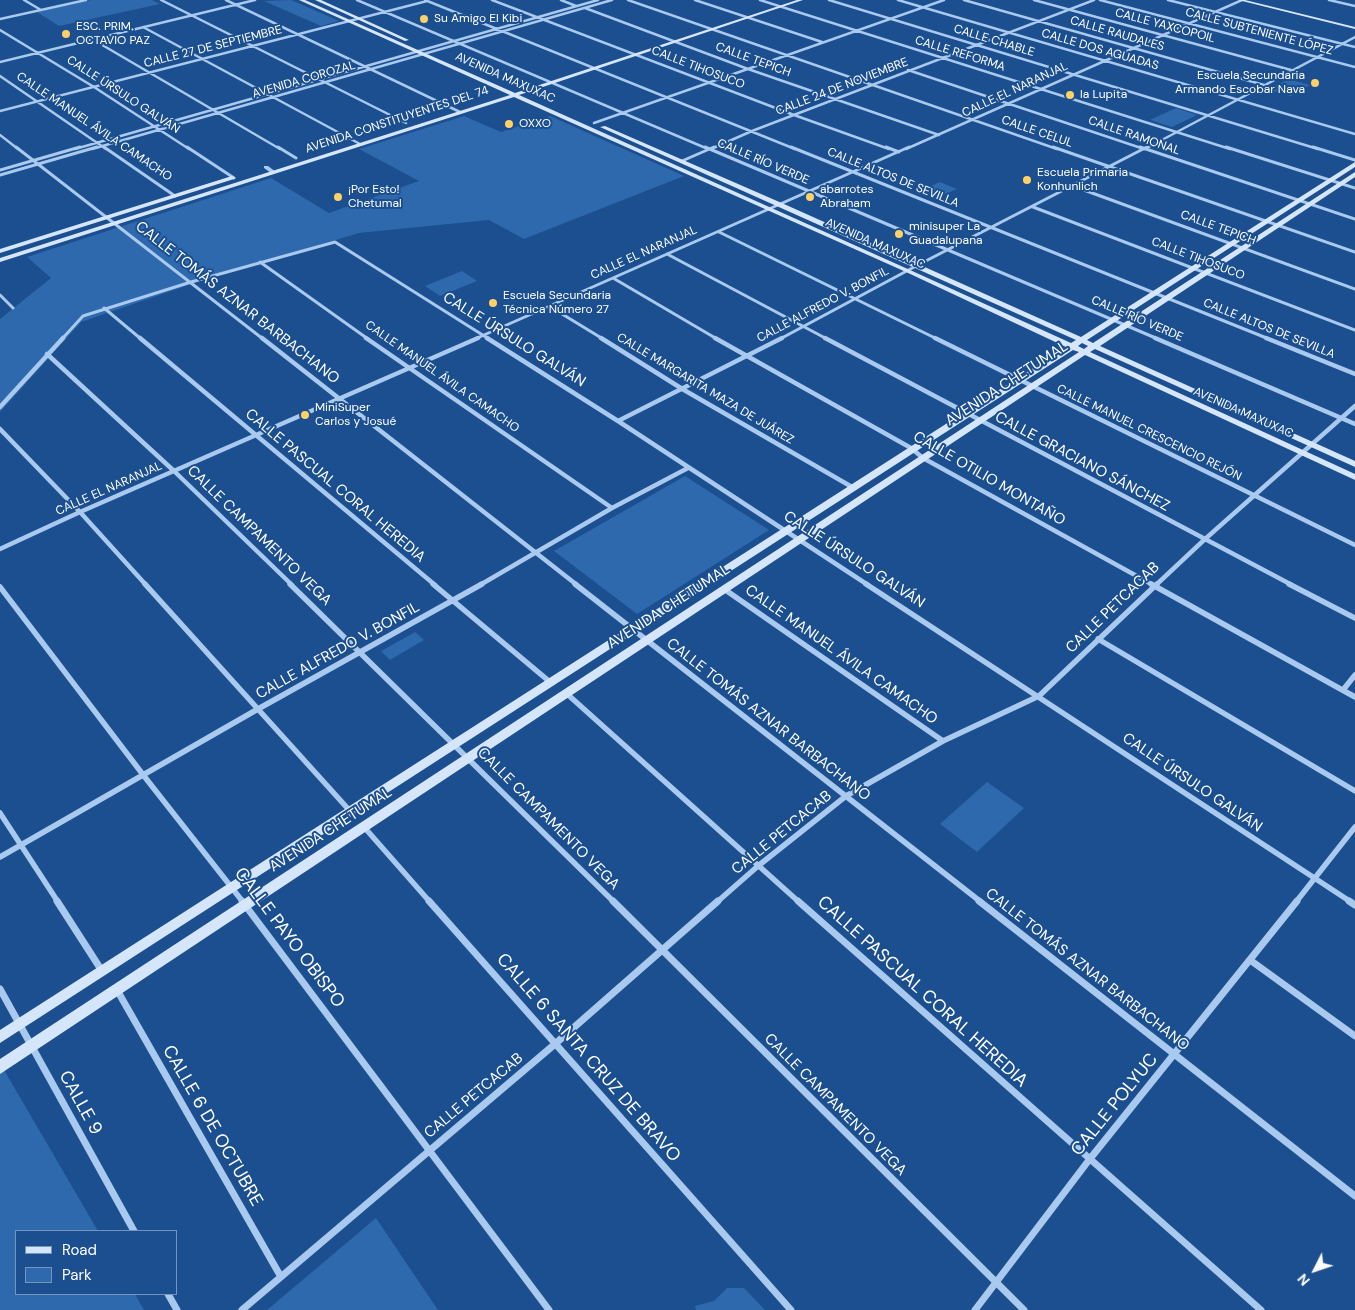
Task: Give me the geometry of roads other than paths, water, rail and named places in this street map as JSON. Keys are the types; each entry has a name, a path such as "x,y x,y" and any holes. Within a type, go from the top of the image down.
{"main road":[{"name":"AVENIDA MAXUXAC","path":"301,0 506,91 515,91 769,210 908,271 1082,353 1355,477"},
{"name":"AVENIDA MAXUXAC","path":"317,0 466,67"},
{"name":"AVENIDA CONSTITUYENTES DEL 74","path":"0,260 460,112 543,79 785,0"},
{"name":"AVENIDA CONSTITUYENTES DEL 74","path":"515,91 524,92 801,0"},
{"path":"1241,0 1355,28"},
{"path":"1257,0 1355,24"},
{"name":"AVENIDA CONSTITUYENTES DEL 74","path":"0,252 506,91"},
{"name":"AVENIDA MAXUXAC","path":"524,92 782,205 1355,464"},
{"name":"AVENIDA CHETUMAL","path":"0,1037 1111,319 1330,180 1355,162"},
{"name":"AVENIDA CHETUMAL","path":"0,1066 1355,174"}],"street":[{"path":"24,0 41,10"},
{"path":"0,19 86,0"},
{"path":"161,0 406,123"},
{"path":"226,0 460,112"},
{"path":"0,62 255,0"},
{"name":"CALLE RÍO VERDE","path":"357,0 1355,424"},
{"name":"CALLE 27 DE SEPTIEMBRE","path":"0,111 427,0"},
{"name":"CALLE ALTOS DE SEVILLA","path":"427,0 1355,374"},
{"name":"CALLE TIHOSUCO","path":"492,0 708,83 899,152"},
{"name":"CALLE TEPICH","path":"561,0 748,69 940,135"},
{"name":"AVENIDA COROZAL","path":"0,170 598,0"},
{"name":"AVENIDA COROZAL","path":"0,175 612,0"},
{"name":"CALLE CELUL","path":"628,0 1355,252"},
{"path":"695,0 822,42"},
{"name":"CALLE REFORMA","path":"760,0 1355,188"},
{"name":"CALLE CHABLE","path":"829,0 1355,162"},
{"name":"CALLE DOS AGUADAS","path":"898,0 1355,134"},
{"path":"594,123 944,0"},
{"name":"CALLE RAUDALES","path":"964,0 1264,85"},
{"name":"CALLE YAXCOPOIL","path":"1034,0 1292,70"},
{"name":"CALLE 24 DE NOVIEMBRE","path":"682,161 752,131 908,70 1094,0"},
{"name":"CALLE SUBTENIENTE LÓPEZ","path":"1100,0 1355,67"},
{"path":"1168,0 1355,47"},
{"name":"CALLE EL NARANJAL","path":"0,550 174,470 257,436 782,205 1241,0"},
{"path":"1329,0 1355,6"},
{"path":"142,27 360,144"},
{"name":"CALLE ÚRSULO GALVÁN","path":"0,30 94,87 234,178"},
{"name":"CALLE ALFREDO V. BONFIL","path":"618,422 804,328 916,266 1177,132 1355,37"},
{"path":"91,39 296,158"},
{"name":"CALLE RAMONAL","path":"908,70 1355,219"},
{"name":"CALLE MANUEL ÁVILA CAMACHO","path":"0,76 175,196"},
{"name":"CALLE TOMÁS AZNAR BARBACHANO","path":"0,135 108,217 1355,1196"},
{"path":"266,167 274,172"},
{"name":"CALLE TEPICH","path":"1073,186 1355,289"},
{"name":"CALLE TIHOSUCO","path":"1033,206 1355,330"},
{"name":"CALLE MANUEL CRESCENCIO REJÓN","path":"719,232 1355,545"},
{"name":"CALLE ÚRSULO GALVÁN","path":"260,262 335,242 785,530 1355,905"},
{"name":"CALLE GRACIANO SÁNCHEZ","path":"667,254 1204,540 1355,618"},
{"path":"0,407 83,316 104,308 260,262"},
{"name":"CALLE MANUEL ÁVILA CAMACHO","path":"260,262 409,369 612,508"},
{"name":"CALLE OTILIO MONTAÑO","path":"613,278 747,357 911,448 923,458 1355,697"},
{"path":"0,295 13,308"},
{"name":"CALLE MARGARITA MAZA DE JUÁREZ","path":"549,306 684,390 852,487"},
{"name":"CALLE PASCUAL CORAL HEREDIA","path":"104,308 550,682"},
{"name":"CALLE CAMPAMENTO VEGA","path":"48,354 174,470 455,744 1024,1310"},
{"name":"CALLE PETCACAB","path":"242,1310 556,1044 758,866 846,796 944,741 1039,696 1204,540 1355,406"},
{"path":"0,429 80,512 350,811"},
{"name":"CALLE ALFREDO V. BONFIL","path":"0,857 258,709 453,601 612,508 688,468"},
{"name":"CALLE PAYO OBISPO","path":"0,587 144,776 232,887 549,1310"},
{"name":"CALLE MANUEL ÁVILA CAMACHO","path":"724,589 944,741"},
{"path":"1098,639 1355,791"},
{"path":"1343,690 1355,676"},
{"name":"CALLE PASCUAL CORAL HEREDIA","path":"566,693 1089,1160 1261,1310"},
{"path":"0,814 102,972"},
{"name":"CALLE 6 SANTA CRUZ DE BRAVO","path":"364,826 790,1310"},
{"name":"CALLE POLYUC","path":"975,1310 1089,1160 1355,827"},
{"path":"1250,960 1355,1036"},
{"name":"CALLE 9","path":"0,989 133,1230"},
{"name":"CALLE 6 DE OCTUBRE","path":"117,990 281,1277"},
{"path":"169,1295 177,1310"}],"place":[{"name":"Su Amigo El Kibi","path":"424,19"},
{"name":"ESC. PRIM. OCTAVIO PAZ","path":"66,34"},
{"name":"Escuela Secundaria Armando Escobar Nava","path":"1315,83"},
{"name":"la Lupita","path":"1070,95"},
{"name":"OXXO","path":"509,124"},
{"name":"Escuela Primaria Konhunlich","path":"1027,180"},
{"name":"¡Por Esto! Chetumal","path":"338,197"},
{"name":"abarrotes Abraham","path":"810,197"},
{"name":"minisuper La Guadalupana","path":"899,234"},
{"name":"Escuela Secundaria Técnica Número 27","path":"493,303"},
{"name":"MiniSuper Carlos y Josué","path":"305,415"}]}
